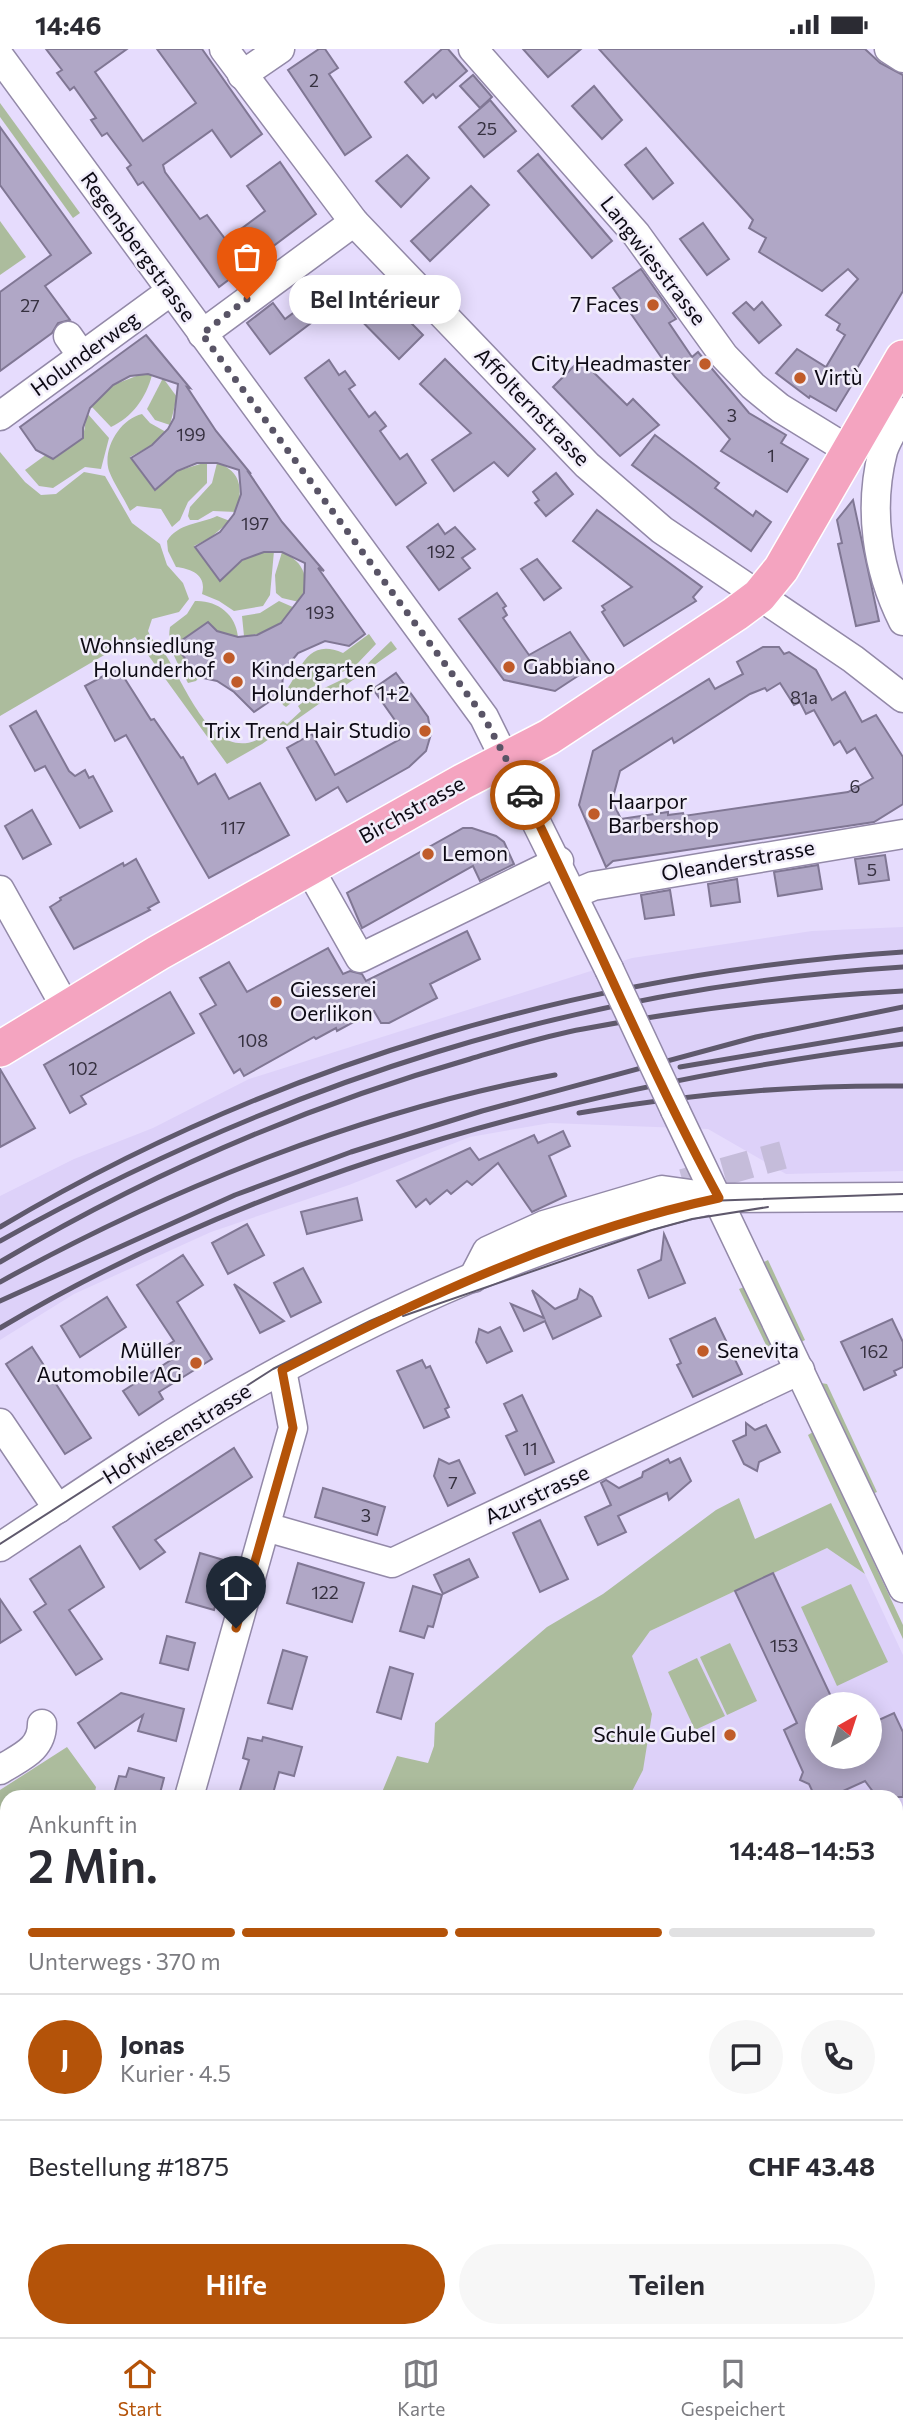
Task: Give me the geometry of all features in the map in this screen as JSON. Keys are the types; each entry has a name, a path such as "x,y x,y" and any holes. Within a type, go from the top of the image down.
{"main road":[{"name":"Birchstrasse","path":"0,1049 309,868 564,728 759,596 781,569 903,358"}],"street":[{"name":"Affolternstrasse","path":"224,49 354,222 587,465 662,530 903,698"},
{"path":"242,75 280,49"},
{"name":"Langwiesstrasse","path":"473,49 636,234 724,356 753,386 780,408 850,451"},
{"path":"888,49 903,58"},
{"name":"Regensbergstrasse","path":"0,57 475,704 507,758 559,862 719,1198"},
{"path":"202,334 354,222"},
{"name":"Holunderweg","path":"0,416 75,346 171,291"},
{"path":"903,412 883,450 876,513 880,566 903,621"},
{"name":"Oleanderstrasse","path":"574,894 593,885 903,834"},
{"path":"309,868 360,958 559,862"},
{"path":"0,890 66,1008"},
{"name":"Hofwiesenstrasse","path":"473,1278 487,1251 544,1225 662,1190 719,1198 903,1197"},
{"path":"719,1198 903,1588"},
{"name":"Hofwiesenstrasse","path":"0,1547 238,1394 373,1323 473,1278 492,1281 515,1278 622,1235 668,1222 719,1198"},
{"path":"191,1790 293,1428 282,1370"},
{"name":"Azurstrasse","path":"266,1527 392,1563 800,1370"},
{"path":"1,1426 58,1509"},
{"path":"0,1770 33,1749 42,1739 42,1724"}],"shaded area":[{"path":"903,927 903,1171 786,1174 708,1129 550,1123 470,1137 349,1185 211,1232 74,1294 0,1340 0,1196 74,1159 153,1128 249,1079 632,958 812,931"},
{"name":"Schule Gubel","path":"827,1548 865,1574 903,1655 903,1790 622,1790 652,1714 631,1656 650,1631"}],"green space":[{"path":"0,103 80,213 73,218 0,117"},
{"path":"0,221 26,257 0,275"},
{"path":"139,375 152,375 146,391 132,412 111,427 91,406 113,385"},
{"path":"163,378 177,397 170,425 155,420 147,409"},
{"path":"87,413 109,438 101,469 85,467 53,488 39,486 25,470 47,454 53,460 83,438"},
{"path":"142,414 150,423 166,432 152,445 130,457 155,491 177,471 207,462 207,483 188,502 180,520 172,527 161,509 137,506 130,511 109,471 108,454 115,436 127,422"},
{"path":"0,452 25,482 41,495 56,494 84,472 105,476 132,523 160,544 167,565 183,583 189,599 179,612 152,619 148,631 167,657 200,714 227,740 243,743 262,738 283,721 287,724 301,711 298,706 316,692 360,671 391,641 397,649 262,744 227,764 135,637 0,716"},
{"path":"217,463 236,476 240,496 236,512 213,511 198,520 190,520 190,507 212,483"},
{"path":"217,516 230,521 210,538 194,546 220,581 244,560 274,551 270,595 263,606 234,611 202,594 202,582 197,574 176,567 168,551 167,541 183,527"},
{"path":"282,552 296,561 304,573 305,586 299,602 282,598 276,593 275,575"},
{"path":"195,601 211,603 224,610 234,622 238,637 217,631 208,622 175,645 199,677 188,683 174,656 169,635 170,627 187,614"},
{"path":"279,601 295,608 272,628 244,636 242,616 260,613"},
{"path":"369,634 376,644 356,665 305,691 286,707 283,705 280,697 310,655 329,649 343,653"},
{"path":"768,1260 805,1340 801,1342 764,1262"},
{"path":"744,1287 771,1345 767,1347 739,1289"},
{"path":"821,1383 827,1384 877,1492 872,1494"},
{"path":"813,1432 903,1625 903,1639 808,1435"},
{"path":"739,1498 755,1539 831,1503 865,1574 827,1548 650,1631 632,1656 652,1714 643,1770 633,1790 383,1790 397,1756 428,1763 434,1746 435,1723 547,1627 603,1594 716,1510"},
{"path":"851,1584 888,1662 837,1686 801,1607"},
{"path":"730,1643 757,1701 727,1715 700,1657"},
{"path":"697,1658 725,1716 695,1730 668,1672"},
{"path":"67,1747 96,1787 95,1790 0,1790"}],"building":[{"path":"46,49 127,49 95,72 143,141 196,103 157,49 202,49 262,134 231,157 212,130 163,165 165,172 200,219 207,215 226,240 265,211 247,186 280,162 316,214 219,287 143,182 138,185 127,168 131,165 107,133 102,136 91,120 96,118 74,87 70,90 57,73 62,70"},
{"path":"319,49 325,49 338,68 329,74 371,137 345,155 288,70"},
{"path":"442,49 448,49 467,71 436,98 433,94 423,103 405,82"},
{"path":"523,49 581,49 548,77"},
{"path":"599,49 865,49 880,63 903,75 903,291 853,375 856,378 836,411 810,396 809,398 776,373 797,349 826,367 845,335 837,330 840,324 826,315 858,279 848,269 822,291 759,252 766,238 749,228 753,220"},
{"path":"473,75 492,97 480,108 460,86"},
{"path":"594,86 622,120 602,139 572,106"},
{"path":"490,100 516,131 484,157 459,127"},
{"path":"0,127 91,253 45,286 70,320 58,323 52,333 0,371 0,292 51,255 0,185"},
{"path":"646,148 673,183 653,199 625,165"},
{"path":"538,154 612,241 592,258 518,171"},
{"path":"407,155 429,178 401,207 376,181"},
{"path":"471,186 489,205 430,261 411,241"},
{"path":"703,223 729,259 707,275 680,239"},
{"path":"641,269 676,319 669,323 692,357 698,352 749,413 786,435 781,443 808,459 787,492 721,451 730,439 675,377 613,288"},
{"path":"370,281 423,335 399,359 345,304"},
{"path":"746,302 754,310 762,302 781,325 759,343 733,313"},
{"path":"273,303 285,319 300,308 311,323 270,354 247,323"},
{"path":"146,335 190,388 187,387 216,431 251,474 249,473 282,522 324,571 318,568 365,634 349,646 325,641 298,653 283,671 282,693 254,712 234,692 217,681 199,677 175,645 208,622 217,631 238,637 257,635 281,623 304,593 305,563 282,552 264,552 242,560 220,581 195,547 220,532 234,514 241,494 239,470 217,463 197,463 177,471 155,490 131,458 152,445 168,429 174,418 178,384 148,374 130,376 113,385 90,408 83,428 83,438 53,459 36,450 20,427"},
{"path":"445,359 535,449 508,476 494,462 454,491 432,460 471,433 420,384"},
{"path":"329,360 339,375 345,371 355,385 349,389 369,417 375,412 386,426 380,431 400,459 407,454 426,483 396,505 305,378"},
{"path":"583,362 627,405 633,399 659,425 620,456 553,387 575,365 577,367"},
{"path":"655,435 719,483 715,488 753,516 756,511 771,522 751,551 632,465"},
{"path":"556,473 573,494 546,516 535,503 539,500 533,492"},
{"path":"853,500 879,621 856,626 838,544 842,543 837,520"},
{"path":"597,510 702,587 693,597 696,601 624,646 602,612 605,610 602,606 632,587 573,541"},
{"path":"438,524 445,534 455,527 475,549 462,558 470,568 439,590 407,547"},
{"path":"537,559 561,588 544,600 521,569"},
{"path":"497,593 506,606 503,608 507,615 503,618 529,655 570,632 593,666 555,691 504,680 459,619"},
{"path":"763,647 779,647 784,654 789,652 816,670 832,700 845,692 862,722 876,715 903,757 903,804 874,822 613,861 606,867 579,805 593,751 709,679 715,689 743,674 737,662","holes":["780,683 794,705 800,702 806,714 814,710 834,745 840,741 847,753 855,748 873,778 848,792 684,816 683,813 668,815 668,812 621,819 612,801 620,771 672,738 674,743 750,694 765,688 767,691"]},
{"path":"118,668 151,720 154,719 181,758 183,757 198,784 215,774 229,799 260,783 289,835 209,878 126,735 115,741 85,686"},
{"path":"396,673 428,717 431,734 426,751 409,767 347,802 338,787 316,800 287,748 312,734 335,775 406,736 373,689"},
{"path":"36,711 69,771 75,776 85,770 89,778 93,776 112,811 80,828 45,766 35,771 10,726"},
{"path":"32,810 51,844 23,859 5,826"},
{"path":"463,828 472,828 496,836 504,842 514,864 480,881 473,866 362,928 347,893"},
{"path":"885,855 889,880 859,884 855,859"},
{"path":"136,859 159,902 148,908 150,910 74,949 50,907 61,900 60,898 123,863 124,866"},
{"path":"818,865 822,889 778,896 774,872"},
{"path":"737,879 740,902 711,906 708,884"},
{"path":"670,890 674,915 645,919 641,895"},
{"path":"467,931 480,959 430,984 437,998 389,1023 381,1023 374,1011 337,1031 336,1028 316,1039 314,1037 244,1076 240,1069 234,1073 200,1014 216,1005 200,978 229,962 247,992 328,948 343,974 350,971 362,974 366,981"},
{"path":"170,992 194,1033 81,1096 86,1104 70,1113 44,1065"},
{"path":"0,1069 35,1128 0,1147"},
{"path":"563,1131 570,1146 549,1156 566,1196 532,1212 498,1163 472,1185 467,1181 451,1194 447,1190 430,1204 426,1199 416,1207 397,1181 470,1148 479,1160 534,1135 538,1143"},
{"path":"357,1198 362,1220 307,1234 301,1212"},
{"path":"247,1224 264,1255 228,1274 212,1243"},
{"path":"664,1234 685,1283 649,1298 638,1270 661,1260"},
{"path":"183,1255 203,1285 177,1302 212,1359 159,1392 163,1399 139,1415 123,1391 174,1358 166,1346 174,1341 137,1285"},
{"path":"303,1268 321,1302 291,1317 274,1283"},
{"path":"234,1284 284,1321 260,1333"},
{"path":"580,1289 592,1297 601,1316 553,1339 545,1321 524,1331 511,1304 544,1318 532,1290 555,1309 577,1299"},
{"path":"107,1297 126,1327 80,1357 61,1326"},
{"name":"Senevita","path":"715,1318 742,1374 693,1397 677,1365 681,1363 670,1339"},
{"path":"892,1319 903,1342 903,1367 894,1371 896,1375 864,1390 841,1342"},
{"path":"500,1327 512,1351 487,1363 476,1342 479,1329 488,1333"},
{"path":"32,1347 91,1438 65,1454 6,1364"},
{"path":"422,1360 426,1368 430,1366 449,1407 445,1409 449,1417 424,1428 397,1371"},
{"path":"522,1395 554,1462 525,1475 506,1436 517,1431 504,1404"},
{"path":"746,1423 755,1430 766,1425 780,1452 759,1462 757,1471 744,1464 733,1441 746,1435"},
{"path":"234,1448 252,1477 155,1540 165,1552 140,1569 113,1527"},
{"path":"680,1458 691,1481 669,1500 667,1493 618,1516 626,1532 598,1545 585,1517 611,1505 601,1483 606,1480 619,1488 642,1477 643,1472 668,1459 670,1463"},
{"path":"439,1459 449,1464 459,1460 475,1493 448,1506 434,1476"},
{"path":"323,1488 385,1507 377,1535 315,1517"},
{"path":"540,1520 568,1579 540,1592 513,1533"},
{"path":"80,1546 104,1587 69,1610 102,1659 76,1675 34,1612 46,1604 30,1579"},
{"path":"200,1553 227,1561 214,1610 186,1602"},
{"path":"469,1559 478,1577 443,1594 434,1575"},
{"path":"298,1563 364,1583 352,1622 287,1603"},
{"path":"773,1573 829,1692 805,1692 805,1769 882,1769 882,1718 894,1713 903,1732 903,1790 872,1790 865,1781 845,1790 812,1790 809,1784 800,1780 803,1772 784,1730 797,1723 735,1591"},
{"path":"413,1586 442,1595 433,1627 428,1626 424,1638 400,1631"},
{"path":"0,1599 21,1630 0,1643"},
{"path":"167,1636 195,1643 188,1670 160,1663"},
{"path":"283,1650 307,1657 292,1709 268,1703"},
{"path":"390,1667 413,1674 401,1719 377,1712"},
{"path":"121,1693 184,1709 176,1741 138,1731 143,1715 95,1748 78,1723"},
{"path":"263,1737 302,1747 294,1776 279,1772 274,1790 240,1790 249,1760 243,1758 248,1738 262,1741"},
{"path":"129,1768 164,1778 161,1790 115,1790 119,1776 126,1777"}],"tunnel":[{"path":"683,1183 783,1155"}],"tram line":[{"path":"0,1544 273,1369 370,1321 508,1262 644,1215 706,1201 903,1194"},
{"path":"403,1316 652,1230 692,1219 768,1207"}],"railway":[{"path":"0,1227 104,1169 212,1118 323,1074 435,1036 550,1005 667,981 784,963 903,952"},
{"path":"0,1241 106,1185 214,1134 324,1090 436,1052 549,1021 665,996 783,978 903,967"},
{"path":"0,1262 112,1200 229,1145 348,1098 498,1051 568,1032 662,1015 782,1000 903,991"},
{"path":"0,1301 235,1195 351,1152 482,1111 756,1037 903,1007"},
{"path":"680,1067 903,1029"},
{"path":"0,1328 104,1271 212,1221 323,1177 436,1140 668,1082 903,1044"},
{"path":"0,1282 131,1215 269,1157 411,1109 555,1075"},
{"path":"579,1113 741,1092 903,1086"}],"way so far":[{"path":"247,299 202,334 484,717 525,795"}],"place":[{"name":"Bel Intérieur","path":"247,299"},
{"name":"7 Faces","path":"653,305"},
{"name":"City Headmaster","path":"705,364"},
{"name":"Virtù","path":"800,378"},
{"name":"Wohnsiedlung Holunderhof","path":"229,658"},
{"name":"Gabbiano","path":"509,667"},
{"name":"Kindergarten Holunderhof 1+2","path":"237,682"},
{"name":"Trix Trend Hair Studio","path":"425,731"},
{"name":"Haarpor Barbershop","path":"594,814"},
{"name":"Lemon","path":"428,854"},
{"name":"Giesserei Oerlikon","path":"276,1002"},
{"name":"Senevita","path":"703,1351"},
{"name":"Müller Automobile AG","path":"196,1363"},
{"name":"Schule Gubel","path":"730,1735"}],"route":[{"path":"236,1628 293,1428 282,1370 373,1323 509,1263 640,1217 719,1198 688,1140 525,795"}]}
